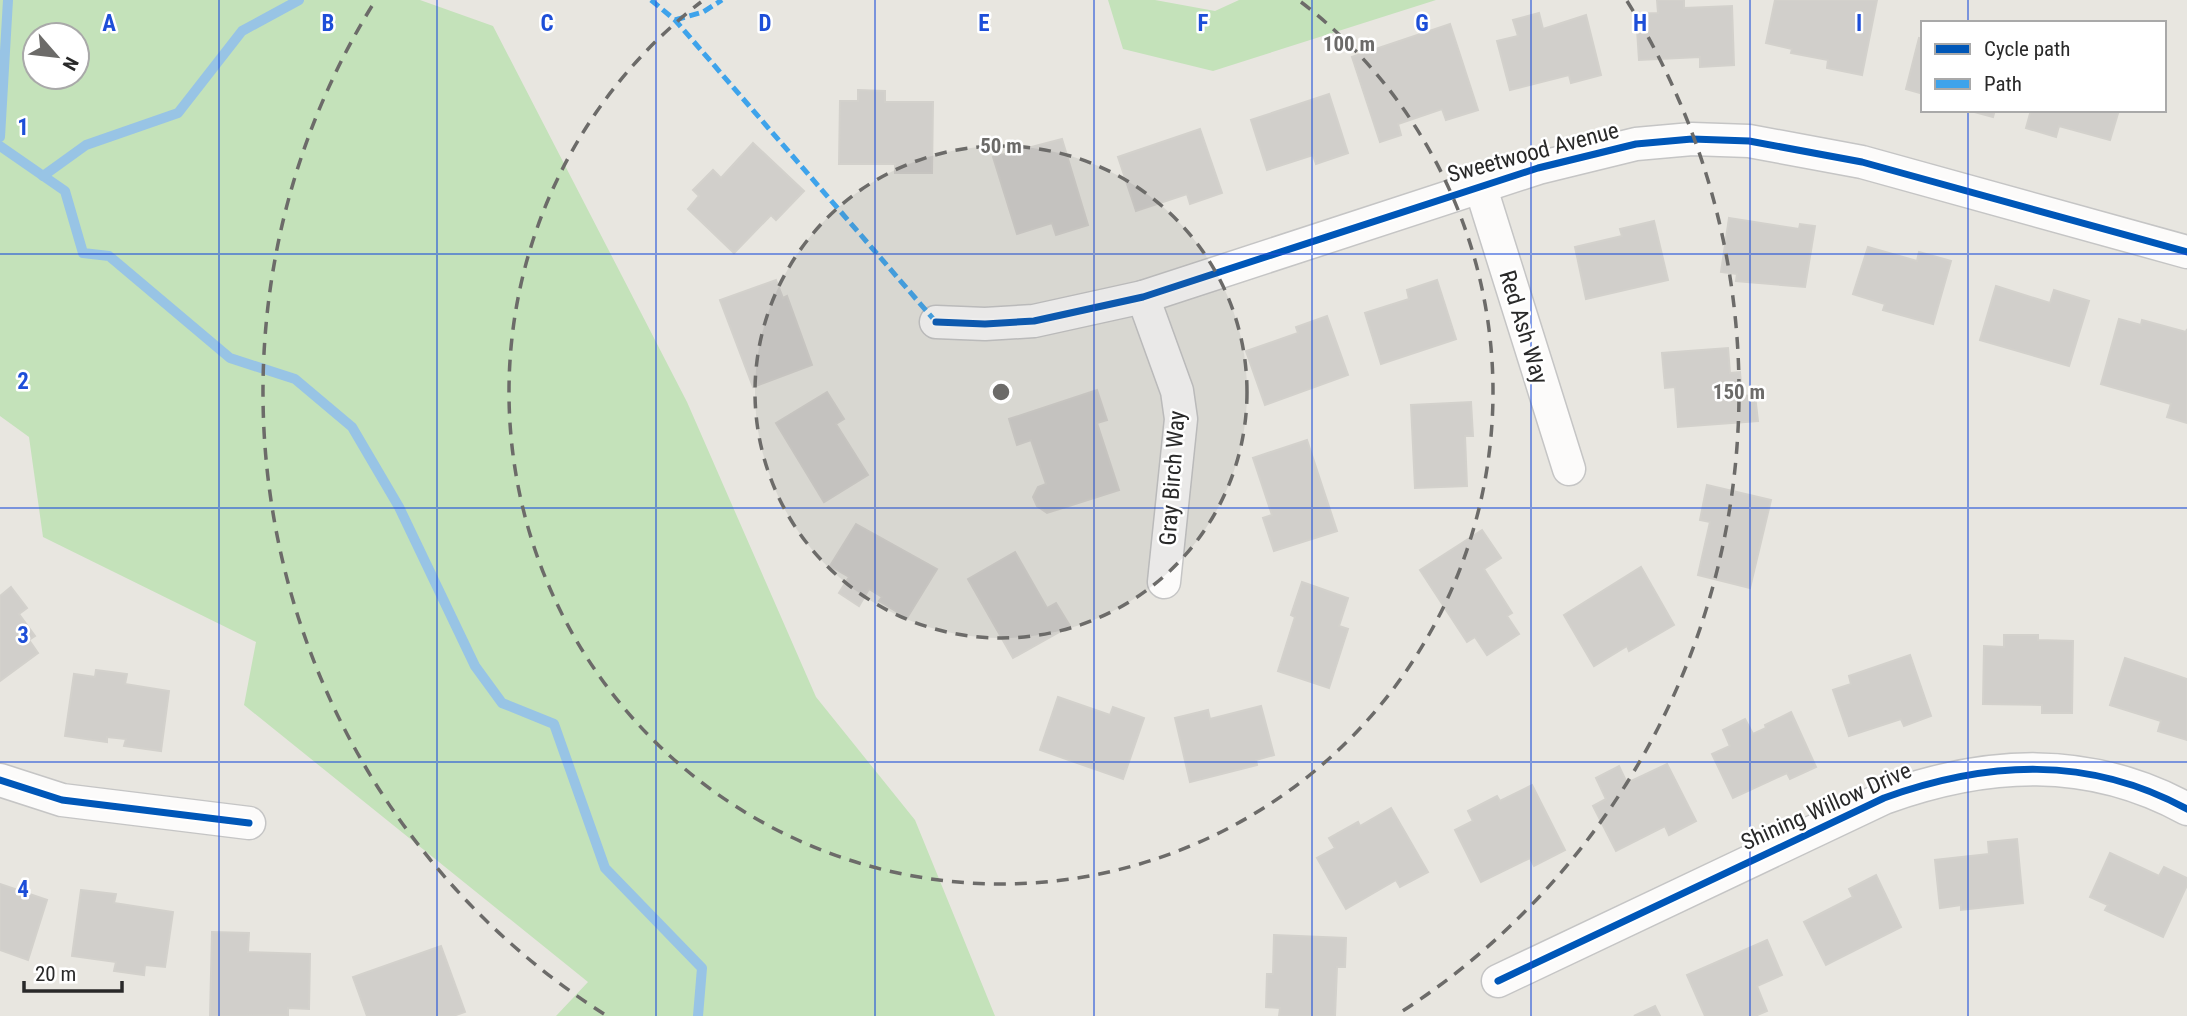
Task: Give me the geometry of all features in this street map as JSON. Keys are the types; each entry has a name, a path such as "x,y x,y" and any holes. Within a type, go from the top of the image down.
{"street":[{"name":"Sweetwood Avenue","path":"936,322 985,324 1034,321 1143,297 1480,185 1636,144 1692,139 1749,141 1862,162 2187,252"},
{"name":"Red Ash Way","path":"1480,185 1569,470"},
{"name":"Gray Birch Way","path":"1143,297 1177,391 1181,419 1164,582"},
{"name":"Shining Willow Drive","path":"1498,981 1884,798 1934,779 2024,768 2076,772 2125,783 2187,809"},
{"path":"0,780 62,800 249,823"}],"green space":[{"path":"0,0 420,0 493,26 687,402 816,697 915,820 995,1016 556,1016 588,982 244,705 256,642 43,537 29,437 0,416"},
{"path":"1108,0 1155,0 1215,11 1239,0 1436,0 1213,71 1123,49"}],"building":[{"path":"1657,0 1684,0 1684,8 1732,6 1734,65 1700,67 1700,57 1639,60 1636,14 1658,13"},
{"path":"1775,0 1877,0 1862,75 1827,68 1828,60 1791,53 1792,49 1766,43"},
{"path":"1539,13 1543,29 1586,15 1601,75 1571,83 1569,75 1510,90 1497,41 1518,36 1513,20"},
{"path":"1450,24 1478,110 1446,120 1442,109 1398,124 1401,135 1380,142 1352,57"},
{"path":"1919,38 1921,38 1921,93 1906,89"},
{"path":"858,90 885,91 885,102 933,102 932,173 895,173 895,164 839,164 840,101 858,101"},
{"path":"1329,94 1348,153 1316,164 1313,155 1267,170 1251,120"},
{"path":"1974,112 1994,112 1993,117"},
{"path":"2030,112 2118,112 2110,140 2059,126 2056,137 2026,128"},
{"path":"1200,129 1222,193 1190,204 1187,194 1136,211 1118,157"},
{"path":"1062,139 1088,225 1056,235 1052,223 1017,234 993,157"},
{"path":"753,143 804,191 776,220 771,215 734,253 688,209 699,196 693,190 713,170 721,178"},
{"path":"1729,218 1799,229 1800,224 1815,226 1805,287 1736,281 1737,274 1721,272"},
{"path":"1654,221 1668,280 1586,299 1575,247 1622,236 1620,229"},
{"path":"1868,247 1917,261 1919,252 1951,261 1933,324 1883,310 1885,304 1853,294"},
{"path":"776,280 783,298 787,296 812,365 753,387 720,300"},
{"path":"1437,280 1456,339 1381,364 1365,313 1409,299 1407,290"},
{"path":"1996,286 2050,303 2054,290 2089,301 2069,366 1980,340"},
{"path":"1327,316 1348,375 1265,405 1246,351 1298,333 1296,327"},
{"path":"2119,319 2141,325 2142,320 2186,332 2187,329 2187,423 2167,417 2171,404 2101,384"},
{"path":"1728,348 1730,373 1740,372 1742,396 1755,395 1758,421 1678,427 1675,387 1665,388 1662,353"},
{"path":"1097,390 1107,420 1097,423 1119,490 1047,513 1037,506 1033,497 1038,487 1046,484 1031,440 1017,445 1009,419"},
{"path":"827,392 844,419 836,424 868,475 824,502 776,423"},
{"path":"1471,402 1473,436 1465,436 1467,486 1415,488 1411,405"},
{"path":"1307,440 1337,531 1274,551 1263,518 1272,515 1253,458"},
{"path":"1707,485 1771,500 1750,588 1698,575 1710,522 1700,520"},
{"path":"856,524 937,569 907,618 879,601 882,597 869,589 859,606 839,593 849,577 830,566"},
{"path":"1482,530 1501,558 1484,569 1512,613 1507,616 1519,634 1487,655 1475,637 1467,642 1420,570"},
{"path":"1015,552 1047,608 1056,603 1070,626 1013,658 968,579"},
{"path":"1641,567 1674,625 1629,651 1627,646 1594,666 1564,615"},
{"path":"1302,582 1348,598 1339,626 1348,629 1329,688 1278,671 1295,617 1291,615"},
{"path":"11,587 27,608 19,614 35,636 29,640 38,653 0,681 0,596"},
{"path":"2004,635 2038,635 2038,640 2073,641 2072,713 2042,713 2042,705 1983,704 1984,646 2004,647"},
{"path":"1910,655 1931,716 1904,726 1901,719 1849,736 1833,690 1851,684 1849,676"},
{"path":"2125,658 2187,679 2187,740 2158,731 2161,721 2110,705"},
{"path":"96,670 127,674 125,684 169,691 161,751 124,746 126,739 107,737 107,742 65,736 74,674 95,677"},
{"path":"1058,697 1110,715 1113,707 1144,718 1123,779 1040,750"},
{"path":"1261,706 1274,755 1256,760 1257,765 1190,782 1175,718 1208,710 1210,719"},
{"path":"1791,712 1816,767 1790,779 1787,773 1733,798 1712,754 1730,746 1723,730 1745,719 1753,734"},
{"path":"1667,764 1696,821 1669,835 1665,826 1616,851 1593,806 1606,799 1596,778 1619,766 1627,783"},
{"path":"1532,785 1565,850 1534,866 1530,858 1481,882 1455,830 1473,821 1468,811 1497,796 1500,801"},
{"path":"1391,808 1428,872 1400,887 1396,880 1346,909 1317,858 1335,848 1329,838 1358,822 1360,826"},
{"path":"2017,839 2023,903 1961,910 1961,905 1940,908 1935,860 1989,854 1988,842"},
{"path":"2110,853 2159,876 2164,867 2187,878 2187,885 2163,937 2105,910 2108,905 2090,897"},
{"path":"1876,875 1901,927 1826,965 1804,922 1853,897 1849,889"},
{"path":"0,884 47,900 28,960 0,950"},
{"path":"81,890 116,894 114,903 173,912 165,967 145,965 144,975 114,971 116,962 72,956"},
{"path":"212,932 249,933 248,952 310,954 309,1009 288,1008 288,1015 210,1016"},
{"path":"1274,935 1346,938 1345,967 1337,967 1335,1016 1279,1016 1280,1008 1266,1007 1267,974 1273,974"},
{"path":"1767,940 1782,975 1757,986 1767,1011 1755,1016 1705,1016 1687,975"},
{"path":"441,946 465,1012 453,1016 367,1016 353,977"},
{"path":"1655,1006 1660,1016 1634,1016"}],"waterway":[{"path":"0,137 8,0"},
{"path":"43,176 86,145 178,113 242,31 299,0"},
{"path":"0,146 65,191 83,253 109,256 230,358 295,379 352,427 399,507 475,666 502,703 554,724 605,868 702,968 698,1016"}],"marked path":[{"path":"651,0 675,20 936,322"},
{"path":"675,20 703,12 722,0"}],"cycle path":[{"path":"936,322 985,324 1034,321 1143,297 1538,168 1636,144 1692,139 1749,141 1862,162 2187,252"},
{"path":"1498,981 1884,798 1923,786 1999,771 2037,769 2075,772 2112,779 2187,809"},
{"path":"0,780 62,800 249,823"}]}
